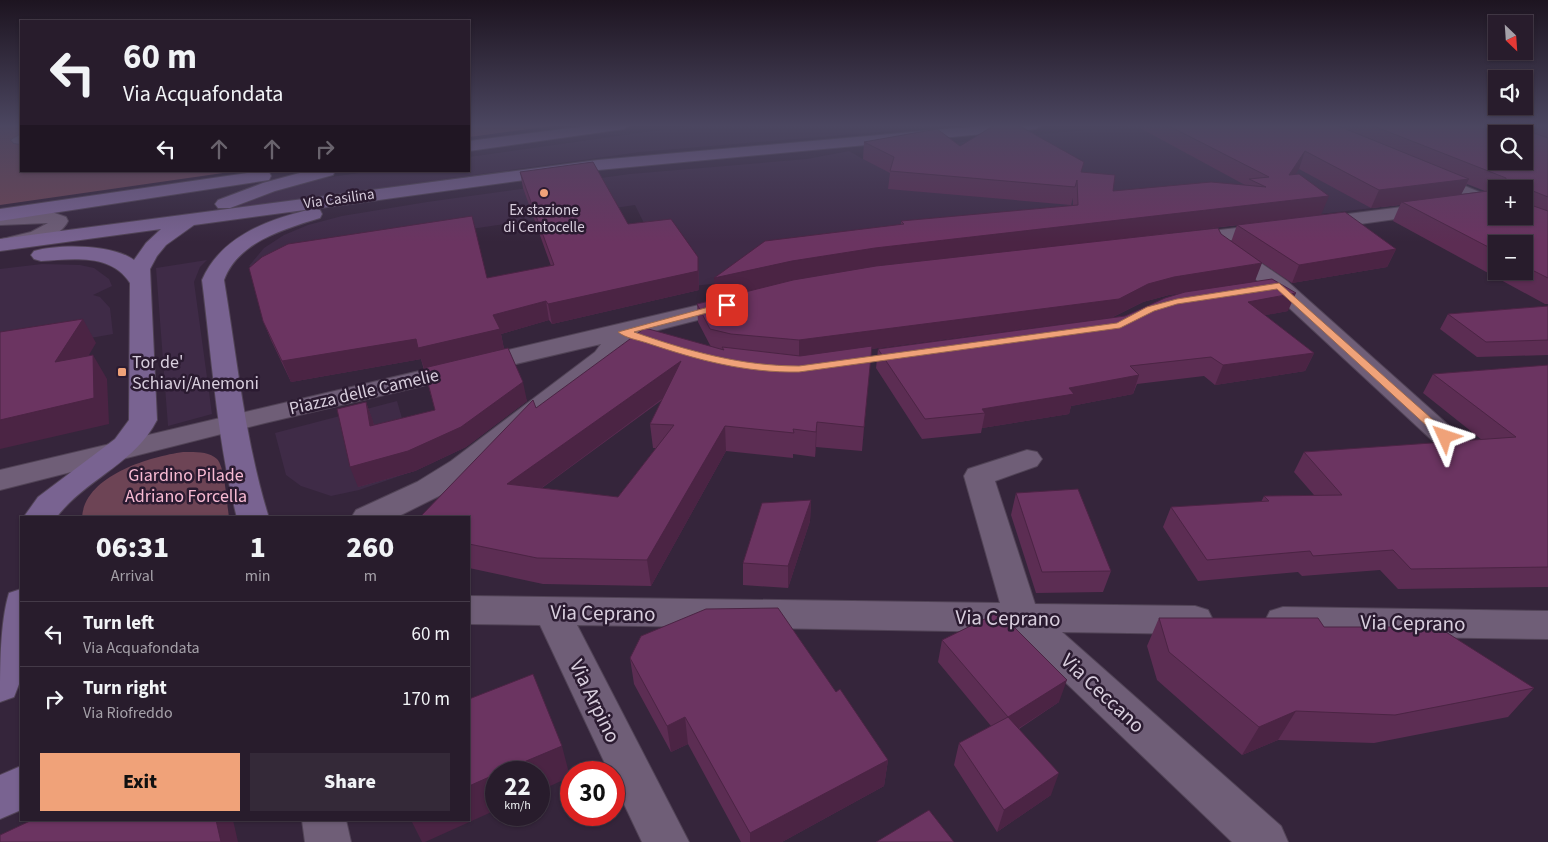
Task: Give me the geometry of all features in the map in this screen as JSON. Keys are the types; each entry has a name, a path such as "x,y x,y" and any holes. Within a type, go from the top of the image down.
{"main road":[{"name":"Via Casilina","path":"1,249 190,219 609,164"},
{"name":"Via Casilina","path":"0,217 290,172"},
{"path":"114,452 131,440 143,420 139,281 141,266 148,252 166,235 190,219 269,186 323,172"},
{"path":"253,516 233,422 213,288 216,272 227,256 257,236 305,216 381,198 473,181"},
{"path":"1,249 63,254 98,254 112,257 128,265 137,274 139,281"},
{"name":"Piazza delle Camelie","path":"41,516 63,491 114,452"},
{"path":"0,685 16,636 20,617"},
{"path":"0,798 20,788"}],"street":[{"path":"1417,171 1488,201"},
{"path":"1163,243 1488,204"},
{"path":"0,217 46,216 58,220 55,228 44,234 1,249"},
{"path":"1224,246 1279,286 1445,437"},
{"path":"1251,290 1279,286"},
{"name":"Piazza delle Camelie","path":"114,452 233,422 623,332 754,299"},
{"path":"371,516 428,489 461,468 604,357 623,332 658,344"},
{"path":"0,480 114,452"},
{"path":"1022,618 979,476 1027,460"},
{"name":"Via Ceprano","path":"470,610 553,613 1548,625"},
{"name":"Via Arpino","path":"553,613 582,677 666,842"},
{"name":"Via Ceccano","path":"1022,618 1265,842"},
{"path":"324,821 328,842"}],"shaded area":[{"path":"470,164 551,164 222,210 274,190 325,178 365,172 470,172"},
{"path":"745,164 1392,164 1468,197 676,288 635,205 301,254 257,269 249,266 264,248 284,235 308,225 342,216 427,202 630,174"},
{"path":"207,260 200,267 194,282 212,414 168,426 156,268"},
{"path":"42,264 80,265 94,268 109,279 112,286 93,295 100,297 110,308 113,334 0,354 0,269"},
{"path":"397,401 417,470 359,490 331,496 301,486 286,475 275,433"}],"green space":[{"path":"0,164 20,164 20,172 230,172 0,205"},
{"name":"Giardino Pilade Adriano Forcella","path":"196,452 214,456 217,459 224,478 229,516 82,516 86,503 94,490 106,480 136,464 169,455"}],"building":[{"path":"576,164 594,164 628,224 671,219 698,257 698,271 548,304 546,301 493,315 500,329 418,348 416,339 282,361 263,321 249,268 262,257 288,244 472,216 487,278 554,265 520,172"},
{"path":"892,164 1083,164 1081,172 1115,175 1113,191 1211,182 1266,187 1249,179 1269,177 1244,164 1296,164 1289,175 1299,174 1329,196 875,248 792,261 714,278 765,241 904,224 901,221 1078,205 1077,180 1075,187 890,171"},
{"path":"1330,164 1433,164 1469,179 1379,190"},
{"path":"1471,164 1488,164 1488,170 1533,170 1533,164 1548,164 1548,197 1533,191 1533,180 1506,180 1506,178"},
{"path":"1488,191 1488,225 1533,225 1533,206 1548,211 1548,278 1533,270 1533,235 1488,235 1488,247 1402,202"},
{"path":"1345,212 1396,249 1299,265 1237,225"},
{"path":"1218,228 1221,234 1262,263 1174,277 1148,284 1119,299 799,340 731,334 710,329 697,304 793,280 876,266"},
{"path":"1272,279 1296,293 1248,302 1314,353 1223,365 1211,357 1130,366 1139,375 1069,388 1074,394 982,409 985,413 925,419 878,349 1125,316 1165,298 1185,292"},
{"path":"1548,306 1548,340 1486,342 1448,314"},
{"path":"83,319 55,362 93,355 94,398 0,420 0,332"},
{"path":"645,328 724,350 722,347 800,356 872,346 864,427 817,422 816,432 793,429 794,433 725,426 647,560 537,558 470,544 470,516 421,516 533,400 536,408","holes":["681,361 650,424 674,425 618,497 507,484"]},
{"path":"508,348 523,382 461,427 408,451 350,467 337,409 366,402 370,426 435,410 424,368"},
{"path":"1548,365 1548,567 1411,569 1393,550 1313,556 1310,551 1207,560 1171,507 1269,501 1264,496 1342,495 1304,452 1516,437 1433,374"},
{"path":"1078,489 1111,571 1042,572 1016,493"},
{"path":"811,500 788,566 743,563 762,503"},
{"path":"778,608 836,692 840,689 888,760 750,833 685,717 667,726 630,658 641,636 706,609"},
{"path":"999,612 1067,680 1008,717 942,640"},
{"path":"1159,618 1318,618 1324,627 1438,627 1534,688 1395,715 1296,711 1259,727 1169,652"},
{"path":"533,674 562,746 526,761 485,761 485,779 470,786 470,699"},
{"path":"1008,717 1059,773 1004,810 959,743"},
{"path":"929,810 954,842 876,842"},
{"path":"30,821 216,821 221,842 0,842 0,835"}],"place":[{"name":"Ex stazione di Centocelle","path":"544,193"},
{"name":"Tor de' Schiavi/Anemoni","path":"122,372"}],"route":[{"path":"727,305 623,332 690,355 718,361 774,369 799,369 1120,325 1151,309 1177,302 1279,286 1445,437"}]}
